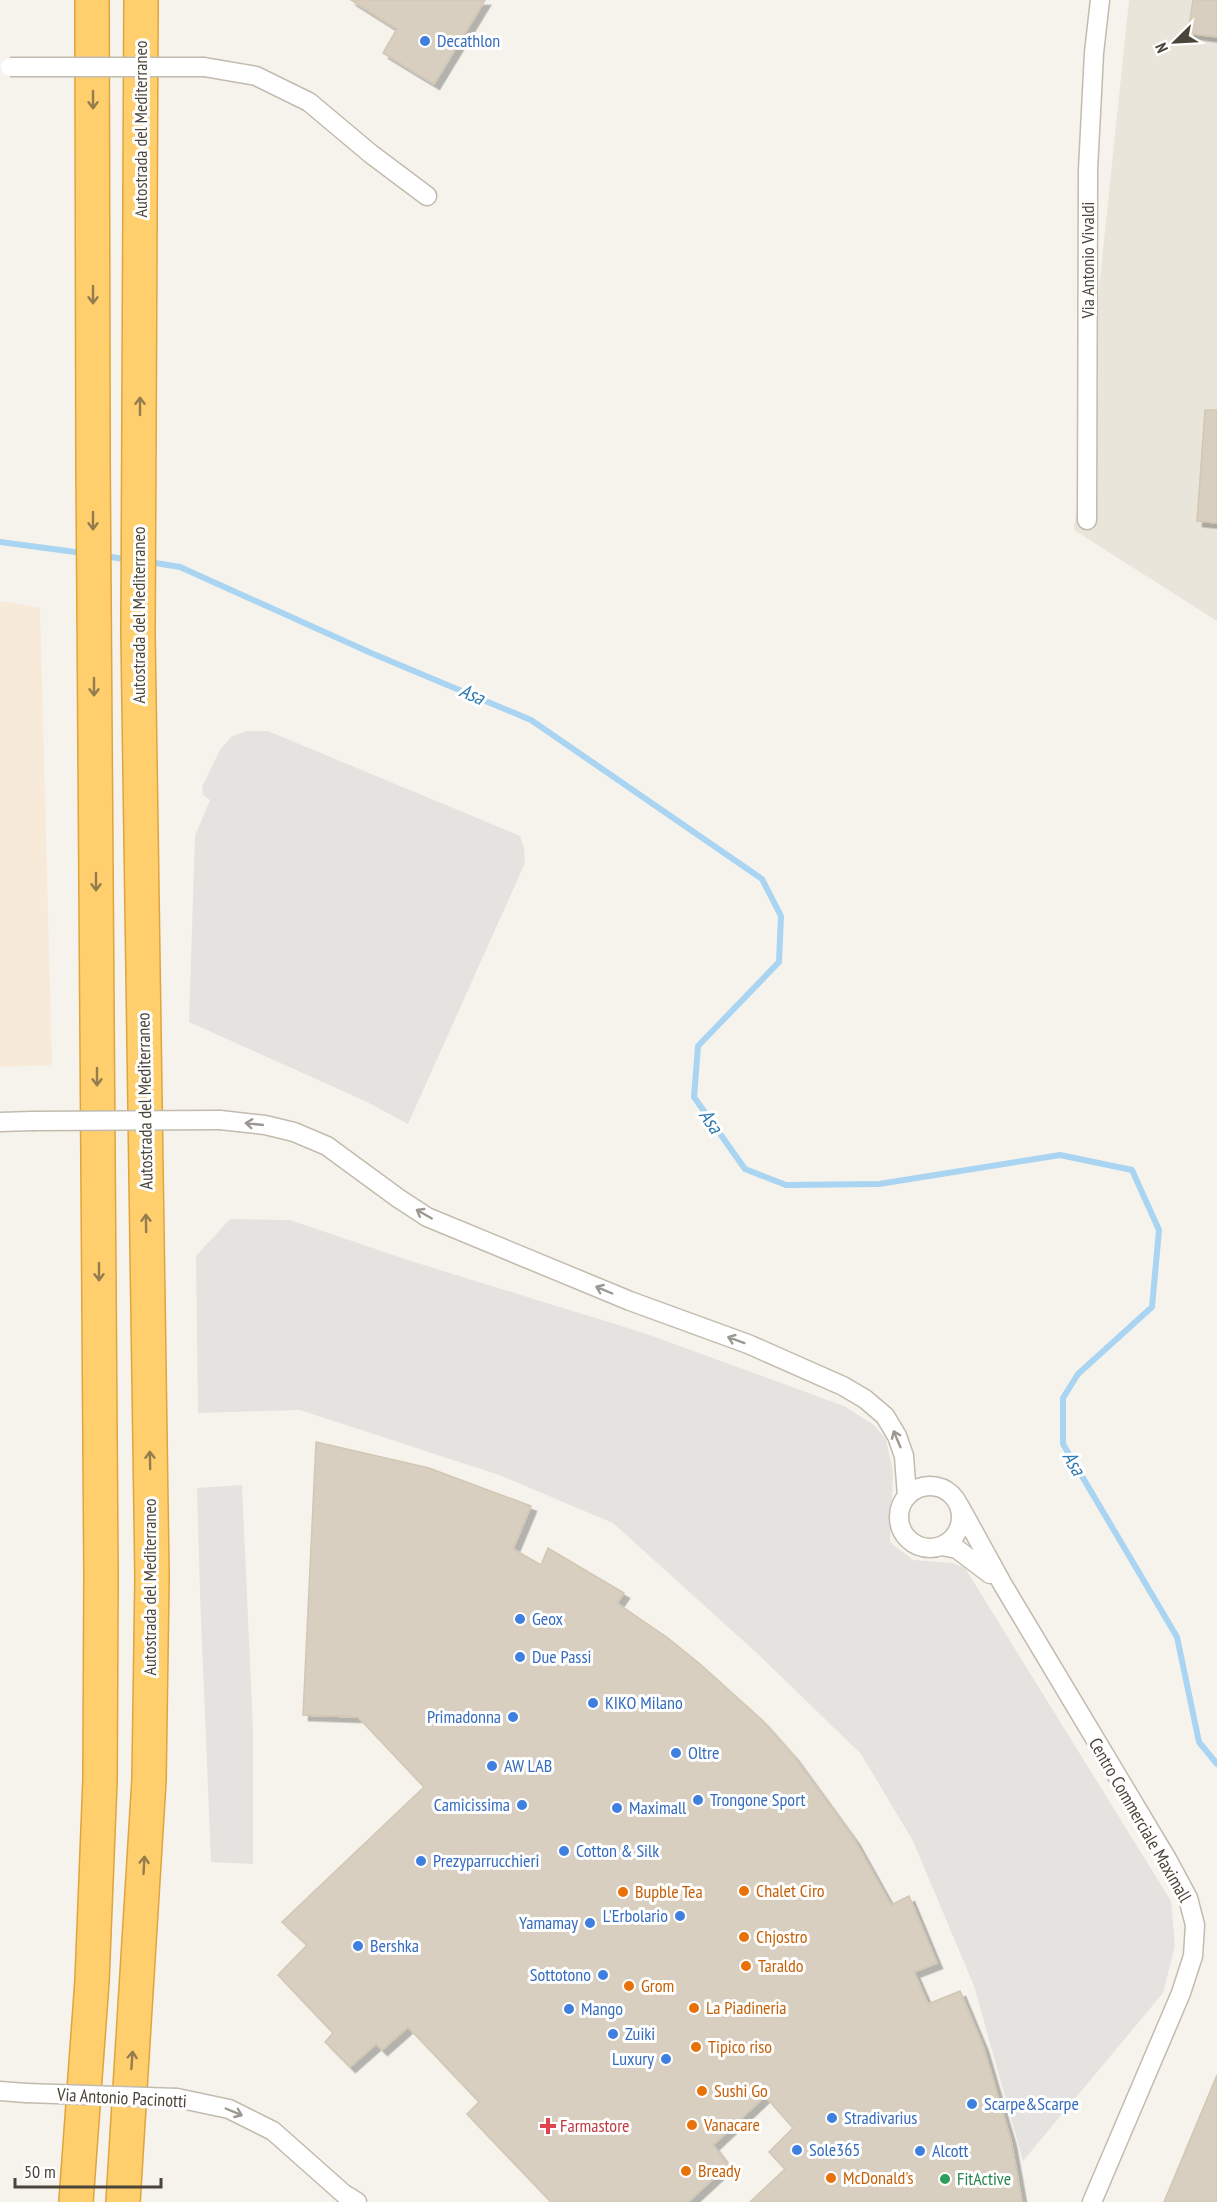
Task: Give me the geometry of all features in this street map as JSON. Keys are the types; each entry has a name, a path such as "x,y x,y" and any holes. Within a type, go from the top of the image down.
{"highway":[{"path":"76,2202 92,1981 100,1780 101,1564 92,0"},
{"name":"Autostrada del Mediterraneo","path":"123,2202 148,1779 152,1577 138,633 141,0"},
{"path":"142,41 155,0"}],"street":[{"name":"Via Antonio Vivaldi","path":"1087,520 1088,164 1094,52 1100,0"},
{"path":"5,66 204,68 256,76 309,102 371,154 427,196"},
{"path":"0,1122 220,1120 265,1125 294,1132 327,1146 427,1217 630,1301 748,1344 843,1386 865,1399 885,1416 897,1436 904,1456 907,1496"},
{"path":"926,1486 936,1486 954,1496 959,1505 961,1525 951,1541 942,1546 932,1548 913,1544 901,1527 899,1516 901,1506 907,1496 915,1490 926,1486"},
{"name":"Centro Commerciale Maximall","path":"959,1505 1003,1585 1172,1869 1188,1898 1195,1925 1193,1956 1181,1993 1092,2202"},
{"name":"Centro Commerciale Maximall","path":"942,1546 957,1549 970,1557 1003,1585"},
{"name":"Via Antonio Pacinotti","path":"0,2091 177,2098 229,2109 273,2131 344,2194 357,2202"}],"shaded area":[{"path":"1129,0 1217,0 1217,621 1074,530"},
{"path":"0,601 40,608 52,1065 0,1067"},
{"path":"248,731 268,731 520,836 525,863 408,1124 365,1101 189,1022 195,836 210,800 203,795 202,787 220,750 232,736"},
{"path":"230,1219 290,1220 414,1262 644,1333 844,1406 874,1425 886,1439 893,1473 890,1542 913,1560 953,1563 965,1568 1171,1901 1175,1946 1163,1993 1023,2161 974,1986 913,1841 861,1754 759,1655 613,1523 499,1475 300,1410 198,1413 196,1256"},
{"path":"242,1485 253,1729 253,1864 211,1862 200,1593 197,1488"}],"building":[{"name":"Decathlon","path":"351,0 485,0 434,84 383,53 397,29"},
{"path":"1193,0 1217,0 1217,37 1188,33"},
{"path":"1205,410 1217,410 1217,523 1197,521"},
{"name":"Maximall","path":"316,1442 429,1468 531,1506 513,1549 541,1565 548,1548 624,1593 617,1603 668,1638 762,1720 793,1755 854,1839 891,1905 909,1896 937,1963 914,1972 928,2004 960,1991 983,2046 1011,2141 1022,2202 750,2202 785,2169 769,2152 793,2128 765,2096 713,2145 728,2165 688,2202 551,2202 467,2114 479,2102 408,2027 382,2050 376,2044 350,2067 325,2042 333,2033 278,1975 307,1945 282,1922 424,1787 358,1717 303,1715"},
{"path":"1217,2075 1217,2202 1164,2202"}],"waterway":[{"name":"Asa","path":"0,542 83,553"},
{"name":"Asa","path":"105,556 130,560"},
{"name":"Asa","path":"149,562 180,567 371,653 531,720 762,879 781,916 779,962 698,1046 694,1097 745,1169 786,1185 879,1184 1060,1155 1132,1170 1159,1230 1152,1307 1078,1374 1063,1398 1063,1444 1177,1637 1199,1742 1217,1764"}],"place":[{"name":"Decathlon","path":"425,41"},
{"name":"Geox","path":"520,1619"},
{"name":"Due Passi","path":"520,1657"},
{"name":"KIKO Milano","path":"593,1703"},
{"name":"Primadonna","path":"513,1717"},
{"name":"Oltre","path":"676,1753"},
{"name":"AW LAB","path":"492,1766"},
{"name":"Trongone Sport","path":"698,1800"},
{"name":"Camicissima","path":"522,1805"},
{"name":"Maximall","path":"617,1808"},
{"name":"Cotton & Silk","path":"564,1851"},
{"name":"Prezyparrucchieri","path":"421,1861"},
{"name":"Chalet Ciro","path":"744,1891"},
{"name":"Bupble Tea","path":"623,1892"},
{"name":"L'Erbolario","path":"680,1916"},
{"name":"Yamamay","path":"590,1923"},
{"name":"Chjostro","path":"744,1937"},
{"name":"Bershka","path":"358,1946"},
{"name":"Taraldo","path":"746,1966"},
{"name":"Sottotono","path":"603,1975"},
{"name":"Grom","path":"629,1986"},
{"name":"La Piadineria","path":"694,2008"},
{"name":"Mango","path":"569,2009"},
{"name":"Zuiki","path":"613,2034"},
{"name":"Tipico riso","path":"696,2047"},
{"name":"Luxury","path":"666,2059"},
{"name":"Sushi Go","path":"702,2091"},
{"name":"Scarpe&Scarpe","path":"972,2104"},
{"name":"Stradivarius","path":"832,2118"},
{"name":"Vanacare","path":"692,2125"},
{"name":"Farmastore","path":"548,2126"},
{"name":"Sole365","path":"797,2150"},
{"name":"Alcott","path":"920,2151"},
{"name":"Bready","path":"686,2171"},
{"name":"McDonald's","path":"831,2178"},
{"name":"FitActive","path":"945,2179"}]}
